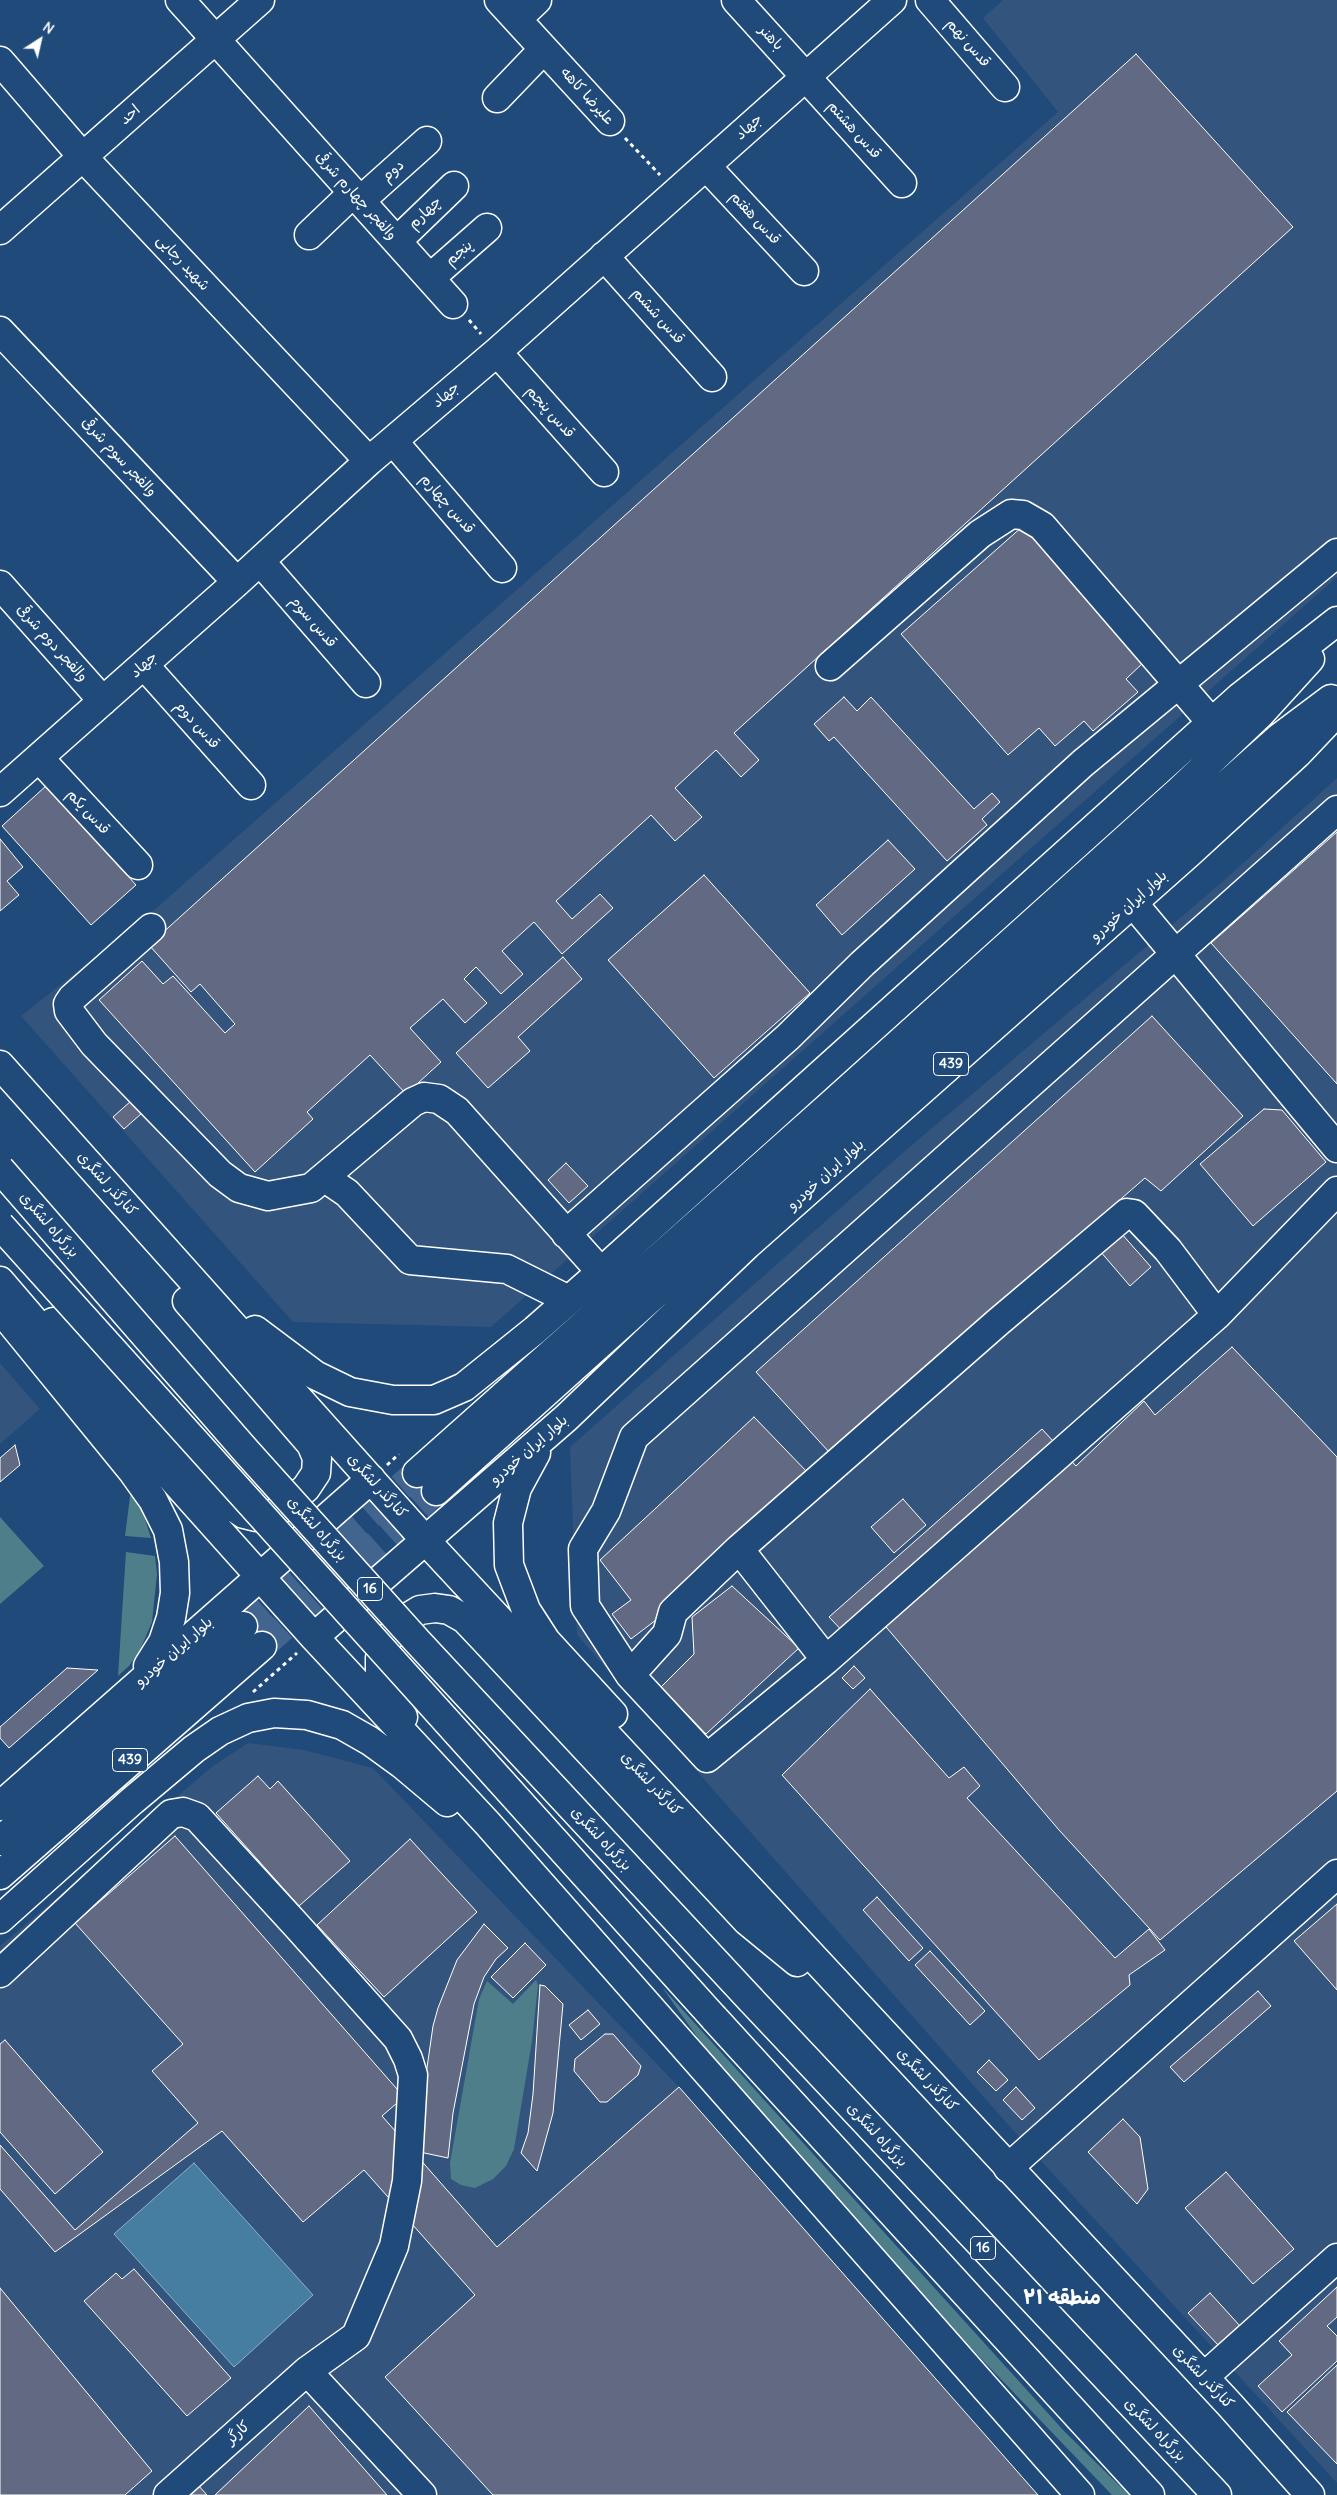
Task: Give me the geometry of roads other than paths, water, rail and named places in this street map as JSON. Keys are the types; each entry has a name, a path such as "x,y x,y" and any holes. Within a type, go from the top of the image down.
{"main road":[{"name":"والفجر چهارم شرقی","path":"180,0 454,304"},
{"name":"احد","path":"0,230 260,0"},
{"path":"508,10 537,0"},
{"name":"باهنر","path":"736,0 806,76"},
{"name":"جهاد","path":"0,792 260,562 369,461 497,352 892,0"},
{"name":"قدس نهم","path":"930,0 1006,86"},
{"name":"علیرضا کاهه","path":"508,10 610,121"},
{"path":"497,98 544,49"},
{"name":"شهید رجایی","path":"0,61 82,156 369,461"},
{"name":"قدس هشتم","path":"806,76 902,183"},
{"name":"دوم","path":"309,235 427,140"},
{"name":"قدس هفتم","path":"706,166 804,271"},
{"name":"چهارم","path":"397,241 454,186"},
{"name":"پنجم","path":"430,278 487,228"},
{"name":"قدس ششم","path":"604,256 712,377"},
{"name":"والفجر سوم شرقی","path":"0,332 237,582"},
{"name":"قدس پنجم","path":"497,352 604,472"},
{"name":"قدس چهارم","path":"393,441 502,568"},
{"path":"830,666 980,534 1011,514 1023,515 1042,526 1212,723"},
{"path":"566,1234 788,1037 862,964 1083,763 1337,553"},
{"name":"قدس سوم","path":"260,562 366,683"},
{"name":"والفجر دوم شرقی","path":"0,585 103,701"},
{"path":"194,1281 315,1376 350,1392 393,1400 434,1400 464,1387 570,1300 1240,697 1337,621"},
{"name":"بلوار ایران خودرو","path":"1031,941 1179,791 1253,720 1337,630"},
{"name":"قدس دوم","path":"144,665 251,785"},
{"name":"بلوار ایران خودرو","path":"427,1482 1031,941 1280,738 1337,694"},
{"name":"بلوار ایران خودرو","path":"314,1637 566,1418 747,1245 1133,903 1297,754 1337,712"},
{"name":"قدس یکم","path":"39,758 138,865"},
{"path":"1337,810 634,1437 606,1511 583,1549 585,1606 630,1675 707,1758 826,1660 1217,1315 1337,1191"},
{"path":"1133,903 1337,1148"},
{"path":"151,928 72,998 68,1004 69,1011 101,1051 220,1174 240,1188 268,1196 311,1188 413,1102 424,1097 439,1099 457,1111 601,1272"},
{"name":"کنارگذر لشگری","path":"0,1065 426,1541 1230,2405 1310,2495"},
{"name":"بزرگراه لشگری","path":"0,1169 246,1451 418,1642 751,2000 1217,2495"},
{"path":"325,1178 347,1193 410,1260 507,1269 570,1300"},
{"path":"2,1291 74,1338 229,1504 244,1514 256,1517 273,1514 306,1488 316,1473 317,1458 310,1444 156,1266 108,1185"},
{"path":"630,1675 667,1634 673,1612 739,1549 998,1322 1127,1213 1134,1214 1168,1250 1217,1315"},
{"name":"16","path":"0,1225 714,2018 1150,2495"},
{"path":"2,1291 314,1637 488,1824 1080,2495"},
{"path":"2,1291 153,1500 168,1530 174,1562 175,1593 171,1618 163,1642 150,1664 125,1694"},
{"path":"566,1418 532,1458 516,1488 508,1523 509,1565 526,1610 546,1642 777,1893 883,2033"},
{"name":"بلوار ایران خودرو","path":"0,1806 371,1479"},
{"path":"739,1549 826,1660"},
{"path":"488,1824 406,1722 380,1677 380,1658 385,1642 407,1618 420,1610 435,1608 449,1610 465,1619 747,1921 883,2033"},
{"name":"بلوار ایران خودرو","path":"0,1840 243,1626"},
{"name":"439","path":"0,1875 262,1646"},
{"path":"0,1919 132,1801 194,1749 227,1728 248,1718 274,1713 308,1715 342,1726 370,1741 430,1786 550,1894"},
{"name":"کارگر","path":"0,1973 171,1814 183,1812 197,1817 398,2039 408,2058 413,2075 408,2181 394,2246 356,2336 307,2371 168,2495"},
{"path":"1008,2168 1337,1874"},
{"path":"1204,2377 1337,2258"},
{"path":"307,2371 422,2495"},
{"path":"1230,2405 1294,2495"}],"tunnel":[{"path":"243,1626 417,1473"},
{"path":"262,1646 436,1491"}],"district":[{"name":"منطقه ۲۱","path":"1062,2298"}]}
